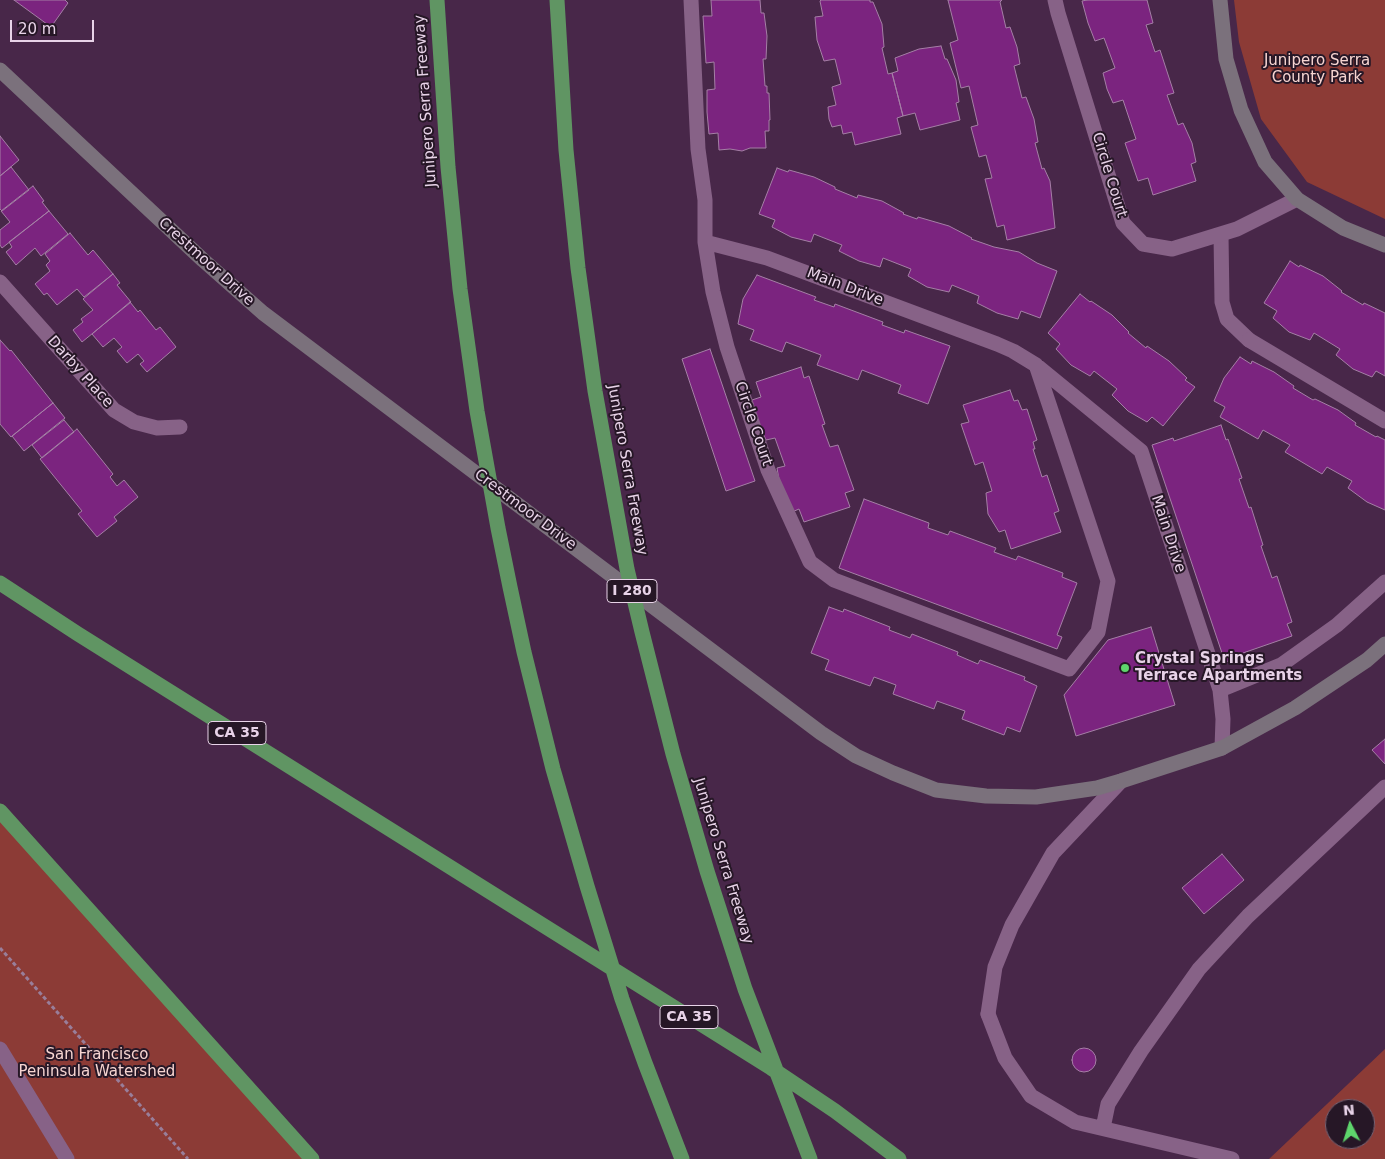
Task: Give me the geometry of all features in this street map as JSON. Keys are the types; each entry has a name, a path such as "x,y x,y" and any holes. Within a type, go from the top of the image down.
{"highway":[{"name":"Junipero Serra Freeway","path":"438,0 448,168 460,289 477,410 510,587 526,662 551,761 592,904 645,1063 682,1159"},
{"name":"Junipero Serra Freeway","path":"557,0 566,150 578,268 595,391 628,569 648,658 673,754 707,871 745,989 810,1159"},
{"name":"CA 35","path":"0,583 78,634 771,1068 835,1111 898,1159"},
{"path":"0,811 312,1159"}],"street":[{"name":"Circle Court","path":"691,0 698,149 705,200 705,242 713,292 727,346 768,470 810,562 834,580 1069,669 1098,632 1108,581 1036,365"},
{"name":"Circle Court","path":"1055,0 1123,224 1143,244 1172,249 1237,229 1297,199"},
{"path":"1220,0 1226,59 1241,110 1265,162 1297,199 1343,228 1385,245"},
{"name":"Crestmoor Drive","path":"0,70 244,297 821,733 856,756 880,768 936,790 986,796 1036,797 1097,788 1222,748 1295,708 1367,660 1385,644"},
{"path":"1221,234 1222,302 1227,319 1249,340 1385,421"},
{"name":"Main Drive","path":"705,242 767,258 1014,351 1036,365 1141,451 1220,690 1223,719 1222,748"},
{"name":"Darby Place","path":"0,282 114,410 134,422 156,428 180,427"},
{"path":"1220,690 1281,665 1337,625 1385,582"},
{"path":"1121,781 1053,853 1012,925 995,967 988,1014 1004,1058 1031,1096 1075,1122 1232,1159"},
{"path":"1103,1128 1108,1104 1140,1051 1199,969 1248,916 1385,787"},
{"path":"0,1049 67,1159"}],"path":[{"path":"0,948 188,1159"}],"green space":[{"name":"Junipero Serra County Park","path":"1234,0 1385,0 1385,219 1307,182 1261,119 1239,42"},
{"name":"San Francisco Peninsula Watershed","path":"0,811 312,1159 0,1159"},
{"path":"1385,1049 1385,1159 1269,1159 1325,1106 1325,1149 1375,1149 1375,1099 1332,1099"}],"building":[{"path":"14,0 65,0 68,3 51,27"},
{"path":"711,0 760,0 767,36 766,59 763,59 765,86 767,86 767,93 769,93 770,120 769,131 765,131 766,148 750,148 742,151 719,150 718,133 709,134 707,90 715,89 714,62 706,63 703,16 712,16"},
{"path":"821,0 870,0 870,2 873,2 882,24 884,47 882,48 888,74 892,73 903,116 897,118 901,134 855,145 852,132 843,134 841,125 832,127 828,107 836,105 832,87 841,84 835,59 824,61 817,40 815,17 823,16"},
{"path":"948,0 1002,0 1000,2 1006,28 1010,27 1017,47 1020,64 1014,66 1022,98 1026,97 1034,119 1038,142 1035,143 1042,169 1044,168 1050,181 1055,228 1007,240 1004,225 997,227 985,179 992,178 986,155 979,157 971,127 978,125 969,86 961,88 950,43 958,40"},
{"path":"1147,0 1153,23 1146,25 1155,52 1160,50 1174,93 1167,95 1178,125 1183,123 1192,143 1196,162 1191,164 1196,181 1153,195 1148,178 1138,181 1125,143 1136,139 1123,100 1113,103 1107,89 1103,73 1115,68 1104,38 1095,41 1082,1"},
{"path":"941,46 945,59 947,59 956,80 959,102 956,103 960,120 920,130 915,113 903,116 892,73 898,71 895,58 919,49"},
{"path":"0,136 19,160 0,176"},
{"path":"11,167 29,190 2,211 0,209 0,176"},
{"path":"777,168 814,177 835,187 835,189 857,198 858,195 882,201 903,214 949,226 971,239 994,247 1019,252 1037,263 1057,271 1040,318 1021,311 1018,319 997,313 977,303 979,296 952,285 949,292 927,287 908,276 911,269 883,258 880,267 859,261 839,251 842,245 814,234 811,242 791,237 772,227 775,220 759,214"},
{"path":"33,186 49,211 2,248 0,245 0,230 10,222 1,211"},
{"path":"49,211 68,234 41,256 35,248 16,265 6,252 12,247 9,242"},
{"path":"70,233 88,255 93,250 113,274 84,297 77,289 57,305 47,293 44,295 35,284 50,271 46,265 50,261 45,254"},
{"path":"1290,261 1299,267 1300,265 1323,276 1341,292 1363,305 1364,303 1385,313 1385,376 1376,371 1372,377 1353,369 1336,355 1340,349 1314,333 1310,340 1289,332 1273,318 1277,311 1264,303"},
{"path":"113,274 120,283 117,285 131,302 82,342 73,330 83,322 81,319 93,310 83,299"},
{"path":"757,275 816,297 814,300 834,307 835,304 883,322 882,325 904,333 905,330 950,346 928,404 898,393 901,385 862,370 858,380 817,365 821,355 786,342 782,352 750,340 754,330 738,324 743,299"},
{"path":"1080,294 1112,315 1128,333 1146,348 1147,346 1169,361 1187,378 1185,380 1195,387 1163,426 1152,417 1147,422 1128,411 1112,395 1117,389 1094,371 1090,376 1071,365 1056,349 1060,344 1048,333"},
{"path":"130,302 138,312 140,310 156,330 160,327 176,347 147,372 140,364 144,361 138,354 127,363 117,351 122,347 114,338 103,347 92,334"},
{"path":"0,340 11,350 53,403 11,437 0,424"},
{"path":"710,349 755,481 726,491 682,359"},
{"path":"1240,357 1251,364 1252,361 1274,372 1294,386 1293,388 1313,400 1315,399 1338,410 1356,423 1355,425 1385,440 1385,510 1367,502 1348,488 1352,481 1327,467 1322,474 1285,452 1290,445 1263,430 1258,439 1220,417 1225,407 1214,401 1224,378"},
{"path":"801,367 804,378 809,376 825,424 822,425 830,447 838,445 854,490 845,493 850,507 804,522 799,509 792,512 781,491 777,468 785,466 775,438 766,440 757,420 752,400 761,397 756,382"},
{"path":"1010,390 1014,401 1018,400 1022,410 1027,409 1037,440 1033,442 1035,449 1033,449 1042,477 1047,475 1059,511 1054,513 1061,532 1011,549 1005,530 999,532 988,514 986,493 992,491 983,462 975,465 961,424 969,422 963,405"},
{"path":"53,403 65,418 24,451 12,436"},
{"path":"64,420 74,432 42,458 32,445"},
{"path":"1221,425 1242,478 1239,479 1249,508 1251,507 1272,578 1277,576 1292,622 1287,624 1292,636 1243,653 1244,656 1225,662 1152,445 1173,438 1174,441"},
{"path":"77,429 113,474 110,477 117,486 124,480 138,497 114,517 117,521 97,537 78,514 82,511 40,459"},
{"path":"864,499 929,523 928,528 948,535 950,531 996,548 994,552 1016,560 1018,556 1063,573 1062,577 1077,583 1057,635 1062,637 1057,649 839,568"},
{"path":"829,607 843,612 844,609 890,627 889,630 910,638 912,634 958,652 957,655 978,664 980,660 1025,677 1024,680 1037,686 1020,732 1007,727 1004,735 962,719 965,711 937,701 934,709 893,694 896,685 874,677 870,686 825,670 829,660 811,653"},
{"name":"Crystal Springs Terrace Apartments","path":"1151,627 1175,705 1076,736 1064,695 1108,640"},
{"path":"1385,739 1385,764 1372,750"},
{"path":"1222,854 1244,880 1204,914 1182,888"},
{"path":"1084,1048 1093,1051 1096,1060 1093,1069 1084,1072 1075,1069 1072,1060 1075,1051"}],"place":[{"name":"Crystal Springs Terrace Apartments","path":"1125,668"}]}
